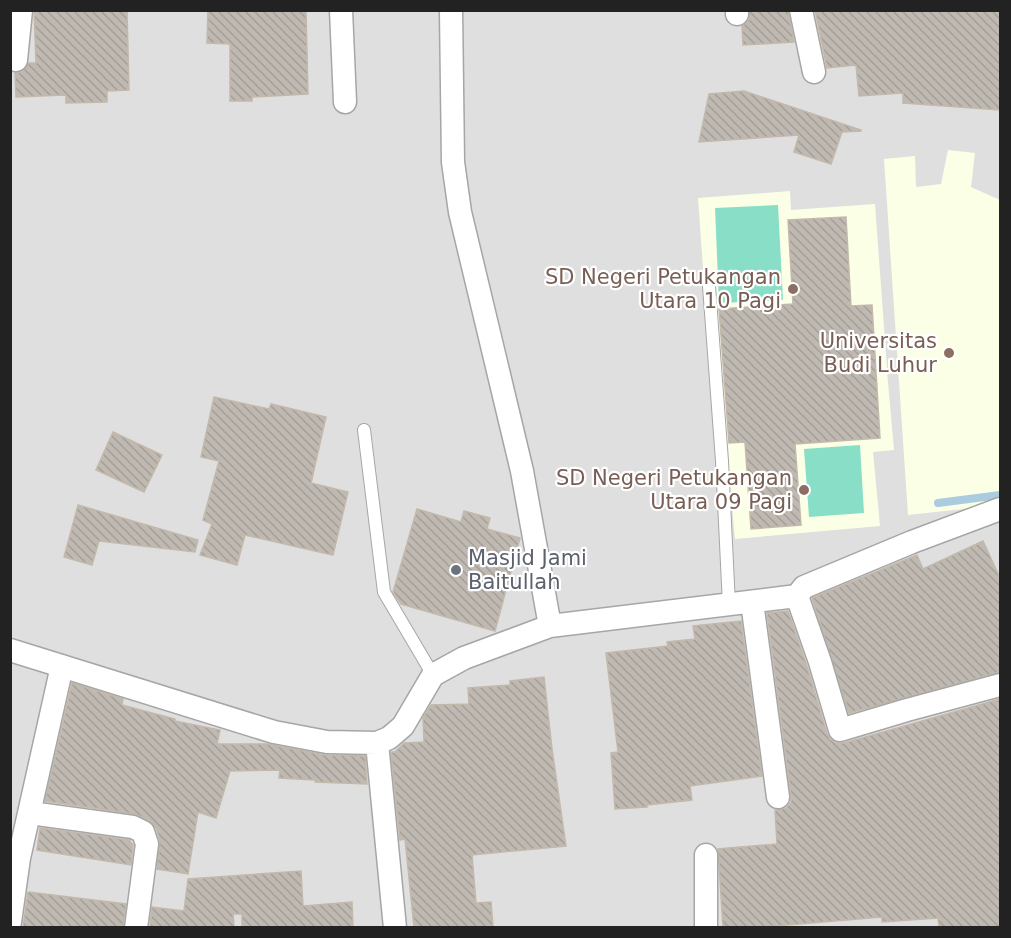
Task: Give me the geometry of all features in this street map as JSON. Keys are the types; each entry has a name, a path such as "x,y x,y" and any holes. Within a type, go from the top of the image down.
{"street":[{"path":"16,60 21,10"},
{"path":"341,10 345,102"},
{"path":"451,10 453,162 460,212 522,471 550,626"},
{"path":"801,10 814,72"},
{"path":"10,650 274,732 327,742 377,743 388,738 403,726 433,675 464,658 550,626 797,596 804,587 912,542 1000,509"},
{"path":"797,596 840,730 1000,685"},
{"path":"752,602 778,797"},
{"path":"10,922 19,858 62,666"},
{"path":"377,743 396,927"},
{"path":"30,813 133,827 143,832 147,844 136,927"},
{"path":"706,855 706,927"}],"lane":[{"path":"709,286 722,461 729,605"},
{"path":"364,430 384,592 433,675"}],"shaded area":[{"path":"11,11 1000,11 1000,927 11,927"},
{"name":"Universitas Budi Luhur","path":"948,150 975,153 971,187 1000,200 1000,505 908,515 884,159 915,156 916,187 941,184"},
{"name":"SD Negeri Petukangan Utara 10 Pagi","path":"790,191 791,210 875,204 887,368 711,381 698,198"},
{"name":"SD Negeri Petukangan Utara 09 Pagi","path":"887,371 894,450 873,452 880,526 735,539 727,453 716,454 710,387"}],"green space":[{"path":"778,205 783,300 719,303 715,208"},
{"path":"860,445 864,513 809,517 804,449"}],"building":[{"path":"34,10 127,10 129,90 107,91 107,102 66,103 66,95 16,97 15,73 22,72 29,63 36,63"},
{"path":"208,10 306,10 308,94 252,97 252,101 230,101 230,44 207,43"},
{"path":"750,10 788,10 794,42 743,45 742,26 749,20"},
{"path":"815,10 1000,10 1000,110 903,103 903,93 859,96 856,65 827,68"},
{"path":"744,91 861,131 842,132 831,164 794,152 799,135 699,142 709,94"},
{"path":"846,217 851,306 872,305 880,438 795,444 801,525 751,529 745,442 729,443 719,309 793,304 788,220"},
{"path":"214,397 269,409 271,404 326,417 311,483 348,492 333,555 245,535 237,565 200,555 212,524 203,520 219,461 201,457"},
{"path":"113,432 162,455 144,492 96,470"},
{"path":"78,505 198,540 195,552 99,541 92,565 64,557"},
{"name":"Masjid Jami Baitullah","path":"417,509 461,522 464,511 490,518 487,529 520,538 495,631 401,604 393,592"},
{"path":"983,541 1000,578 1000,672 849,713 812,598 917,555 923,569"},
{"path":"788,611 827,734 836,743 844,743 1000,699 1000,927 939,927 938,918 882,922 882,917 764,927 723,927 718,849 777,844 775,810 786,808 791,802 767,613"},
{"path":"741,621 762,776 690,786 692,800 615,809 611,753 618,752 606,653 668,646 667,642 695,639 693,626"},
{"path":"544,677 566,846 472,855 476,903 491,902 493,927 414,927 405,839 400,840 391,752 395,752 404,743 424,742 423,718 431,705 469,704 468,688 510,685 510,681"},
{"path":"72,683 123,699 122,705 175,719 175,721 220,730 217,744 267,744 325,755 365,756 367,784 279,778 280,770 230,771 216,818 198,812 188,874 157,869 160,840 156,828 149,820 135,814 45,801"},
{"path":"40,828 129,840 133,845 131,865 37,850"},
{"path":"301,871 303,906 352,902 353,927 242,927 242,914 233,914 234,927 150,927 152,907 184,911 188,879"},
{"path":"28,892 126,904 123,927 23,927"}],"waterway":[{"path":"938,503 1000,495"}],"place":[{"name":"SD Negeri Petukangan Utara 10 Pagi","path":"793,289"},
{"name":"Universitas Budi Luhur","path":"949,353"},
{"name":"SD Negeri Petukangan Utara 09 Pagi","path":"804,490"},
{"name":"Masjid Jami Baitullah","path":"456,570"}]}
